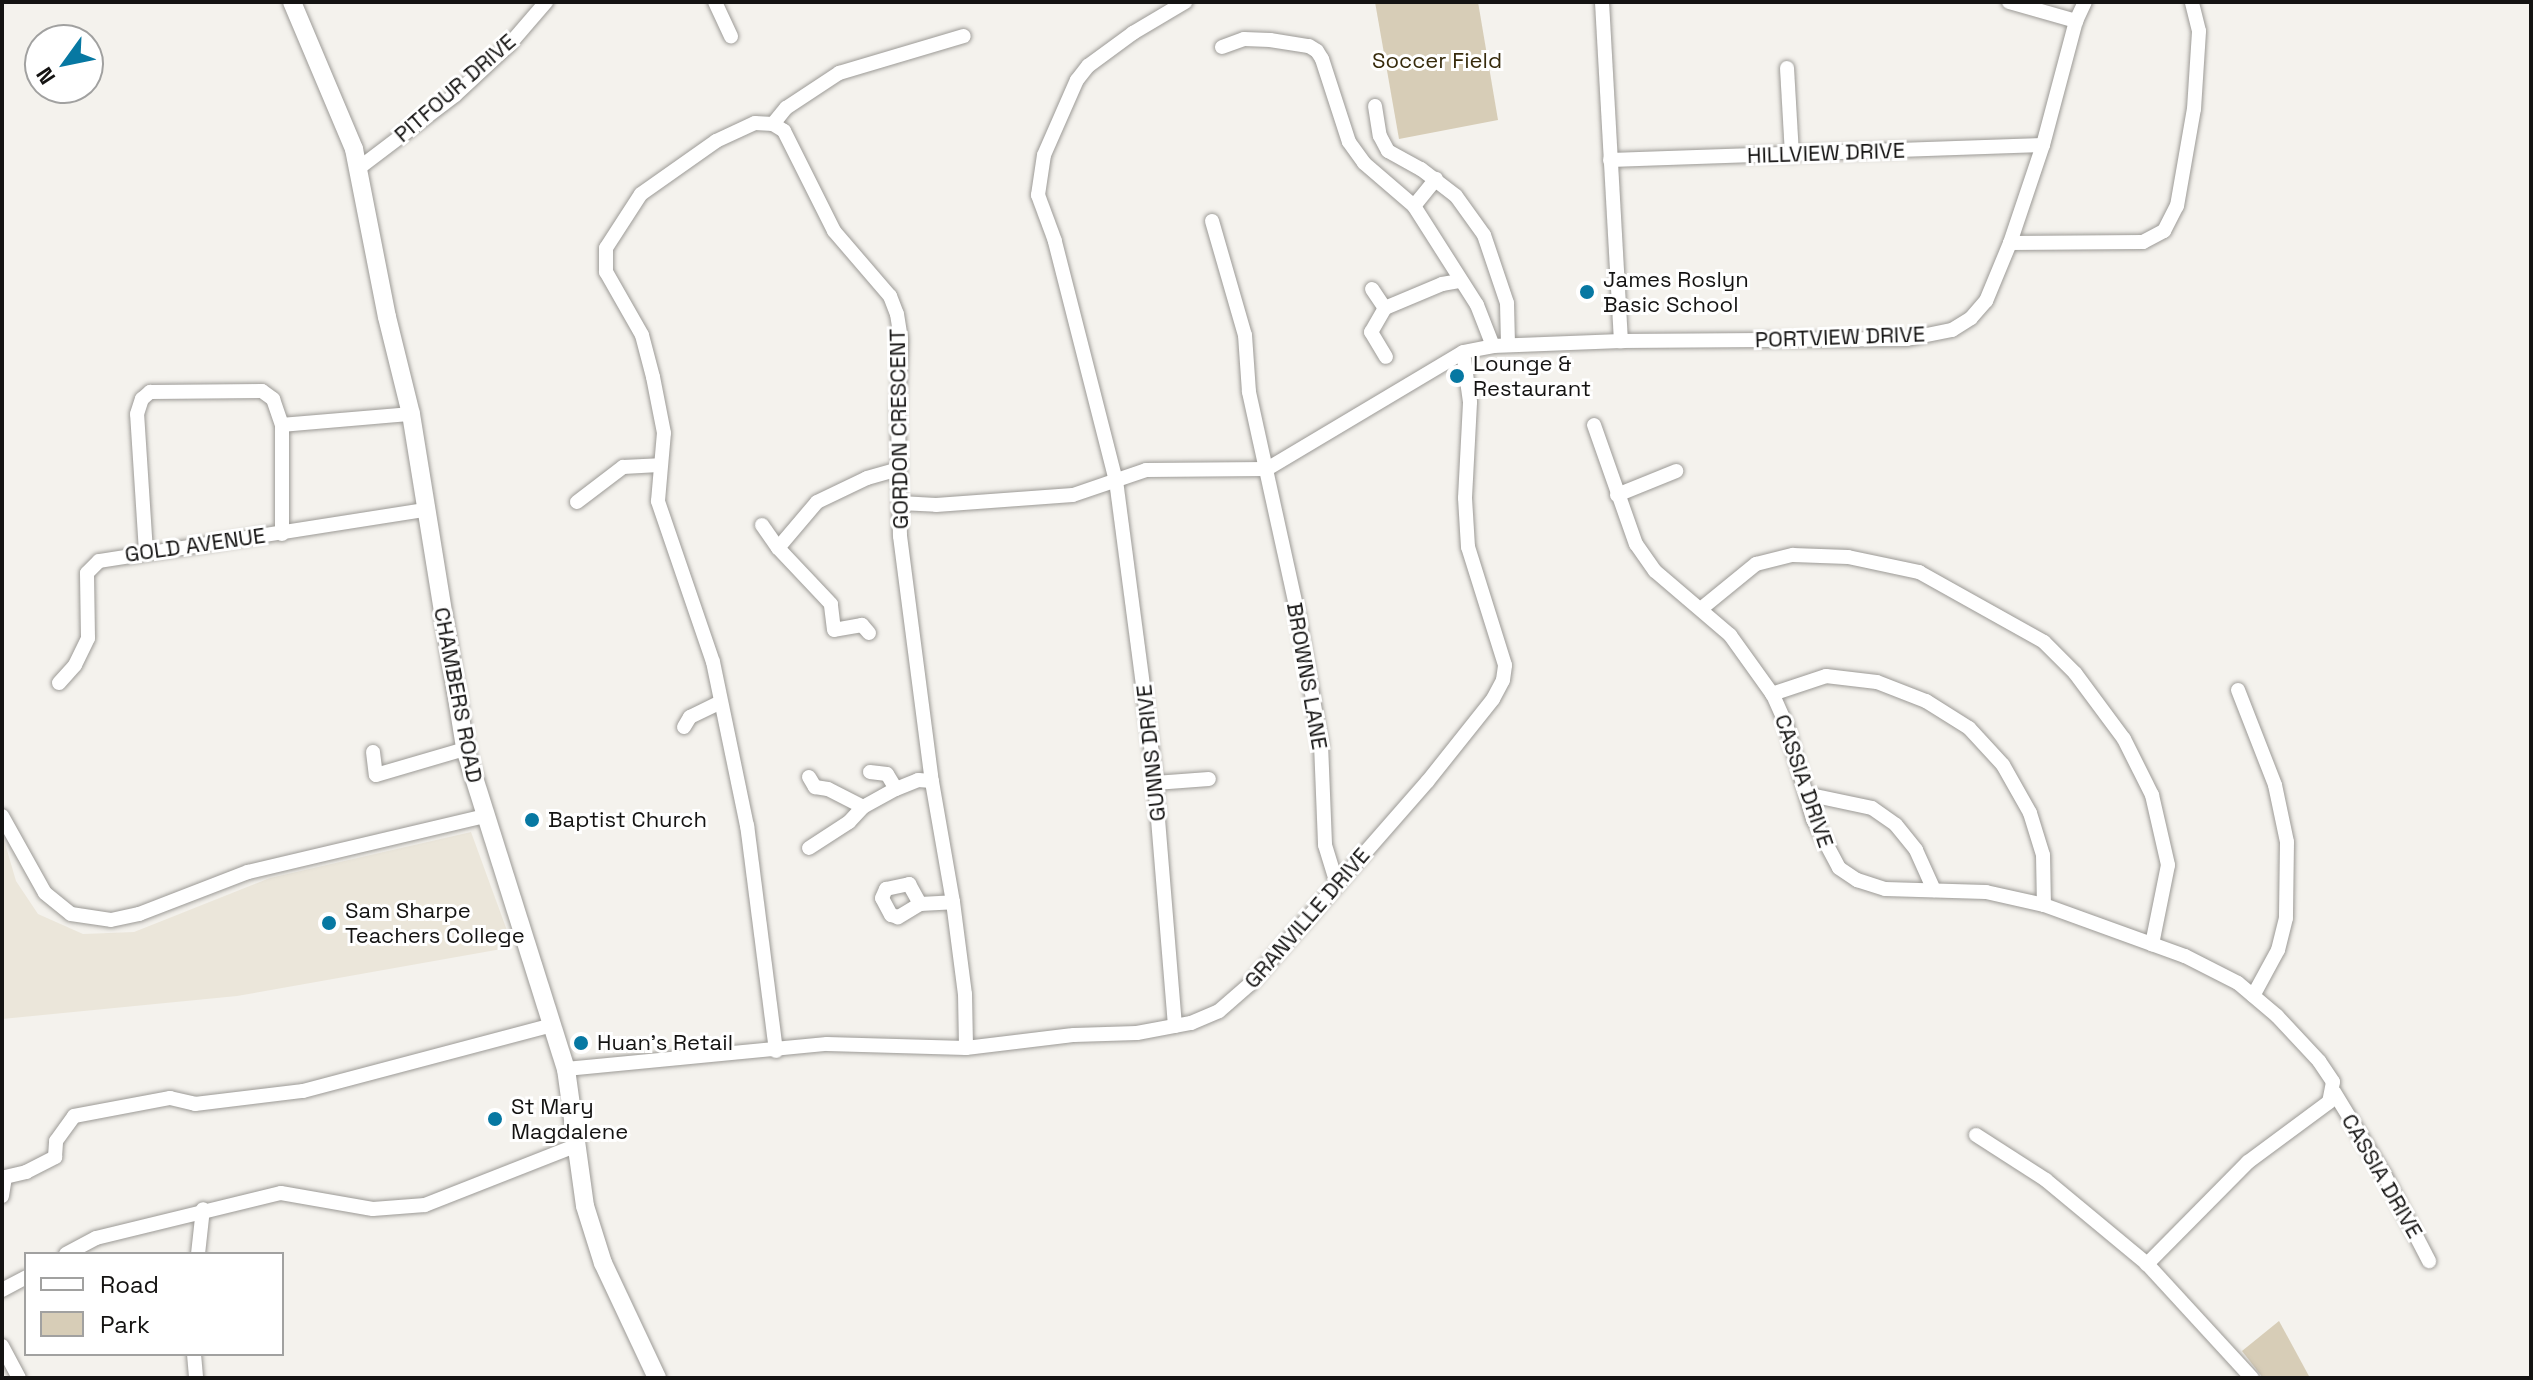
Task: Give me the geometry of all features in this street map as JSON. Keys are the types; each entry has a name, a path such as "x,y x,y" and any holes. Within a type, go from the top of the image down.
{"street":[{"name":"CHAMBERS ROAD","path":"292,2 349,136 359,168 387,317 411,414 465,749 566,1069 585,1206 603,1263 657,1378"},
{"name":"PITFOUR DRIVE","path":"359,168 455,95 509,45 546,2"},
{"path":"715,2 731,36"},
{"name":"GUNNS DRIVE","path":"1175,1026 1155,783 1116,481 1055,241 1038,195 1042,168 1060,116 1088,66 1124,38 1185,2"},
{"path":"1602,2 1621,341"},
{"path":"2009,2 2076,21"},
{"name":"PORTVIEW DRIVE","path":"1267,469 1463,352 1500,345 1933,336 1952,330 1971,318 1986,301 2010,243 2043,145 2076,21 2085,2"},
{"path":"2010,243 2143,242 2164,231 2177,206 2194,109 2199,31 2192,2"},
{"path":"776,1051 747,826 713,662 658,501 664,433 653,377 642,335 606,272 606,248 641,194 716,141 755,123 773,124 786,108 839,73 964,36"},
{"path":"1222,47 1244,39 1270,40 1309,46 1317,51 1349,142 1364,163 1414,206 1500,345"},
{"path":"1787,68 1792,155"},
{"path":"1375,106 1380,136 1388,151 1436,179 1471,214 1484,235 1507,303 1500,345"},
{"name":"GORDON CRESCENT","path":"773,124 784,131 834,231 890,296 897,314 901,340 899,469 906,598 920,670 932,781 953,902 965,994 966,1048"},
{"name":"HILLVIEW DRIVE","path":"1610,160 2043,145"},
{"path":"1414,206 1436,179"},
{"name":"BROWNS LANE","path":"1212,221 1245,335 1249,392 1321,744 1325,845 1337,884"},
{"path":"1386,357 1371,332 1385,308 1442,284 1459,281"},
{"path":"1372,289 1385,308"},
{"name":"GRANVILLE DRIVE","path":"566,1069 827,1044 966,1048 1074,1035 1137,1033 1175,1026 1219,1011 1250,984 1427,782 1493,699 1503,680 1505,665 1468,547 1465,498 1470,402 1463,352"},
{"path":"146,552 137,414 142,399 150,392 262,391 273,399 282,425 282,534"},
{"path":"282,425 411,414"},
{"name":"CASSIA DRIVE","path":"1594,425 1636,544 1655,571 1730,635 1772,694 1786,724 1822,840 1839,868 1857,880 1885,889 1986,892 2044,905 2211,969 2253,996 2319,1061 2333,1082 2334,1092 2385,1176 2429,1261"},
{"path":"577,502 623,467 659,465"},
{"path":"778,548 817,502 867,478 899,469"},
{"path":"900,503 936,505 1073,495 1146,470 1267,469"},
{"path":"1617,495 1676,471"},
{"name":"GOLD AVENUE","path":"59,683 75,665 88,638 87,573 99,561 426,510"},
{"path":"762,525 778,548 831,604 834,630 862,625 869,633"},
{"path":"1702,608 1756,564 1793,555 1848,557 1919,572 2044,642 2075,673 2124,739 2152,795 2168,865 2152,944"},
{"path":"1772,694 1826,676 1877,682 1926,701 1969,728 2003,765 2030,813 2043,855 2044,905"},
{"path":"2238,690 2275,785 2287,842 2286,918 2278,950 2253,996"},
{"path":"684,727 690,717 721,702"},
{"path":"373,752 376,775 465,749"},
{"path":"870,772 887,774 896,789"},
{"path":"809,777 815,787 828,789 863,807"},
{"path":"1155,783 1209,779"},
{"path":"809,848 849,822 863,807 896,789 918,780 932,781"},
{"path":"1806,794 1872,808 1896,825 1916,850 1934,890"},
{"path":"2,816 45,893 71,914 111,920 139,914 248,872 484,816"},
{"path":"920,904 953,902"},
{"path":"2,1196 5,1177 26,1172 55,1157 56,1141 74,1116 170,1098 195,1104 303,1091 553,1025"},
{"name":"CASSIA DRIVE","path":"2147,1264 2248,1162 2329,1102 2334,1092"},
{"path":"1976,1135 2046,1180 2147,1264 2252,1378"},
{"path":"70,1252 96,1238 203,1209 281,1193 373,1209 425,1205 577,1145"},
{"path":"198,1252 203,1209"},
{"path":"2,1290 24,1278"},
{"path":"2,1346 19,1378"},
{"path":"194,1356 196,1378"}],"shaded area":[{"name":"Sam Sharpe Teachers College","path":"471,832 513,947 237,996 2,1019 2,833 16,881 38,914 83,934 134,932 270,878"}],"green space":[{"name":"Soccer Field","path":"1375,2 1478,2 1498,120 1399,139"},
{"path":"2279,1321 2310,1378 2263,1378 2242,1351"}],"place":[{"name":"James Roslyn Basic School","path":"1587,292"},
{"name":"Lounge & Restaurant","path":"1457,376"},
{"name":"Baptist Church","path":"532,820"},
{"name":"Sam Sharpe Teachers College","path":"329,923"},
{"name":"Huan's Retail","path":"581,1043"},
{"name":"St Mary Magdalene","path":"495,1119"}]}
